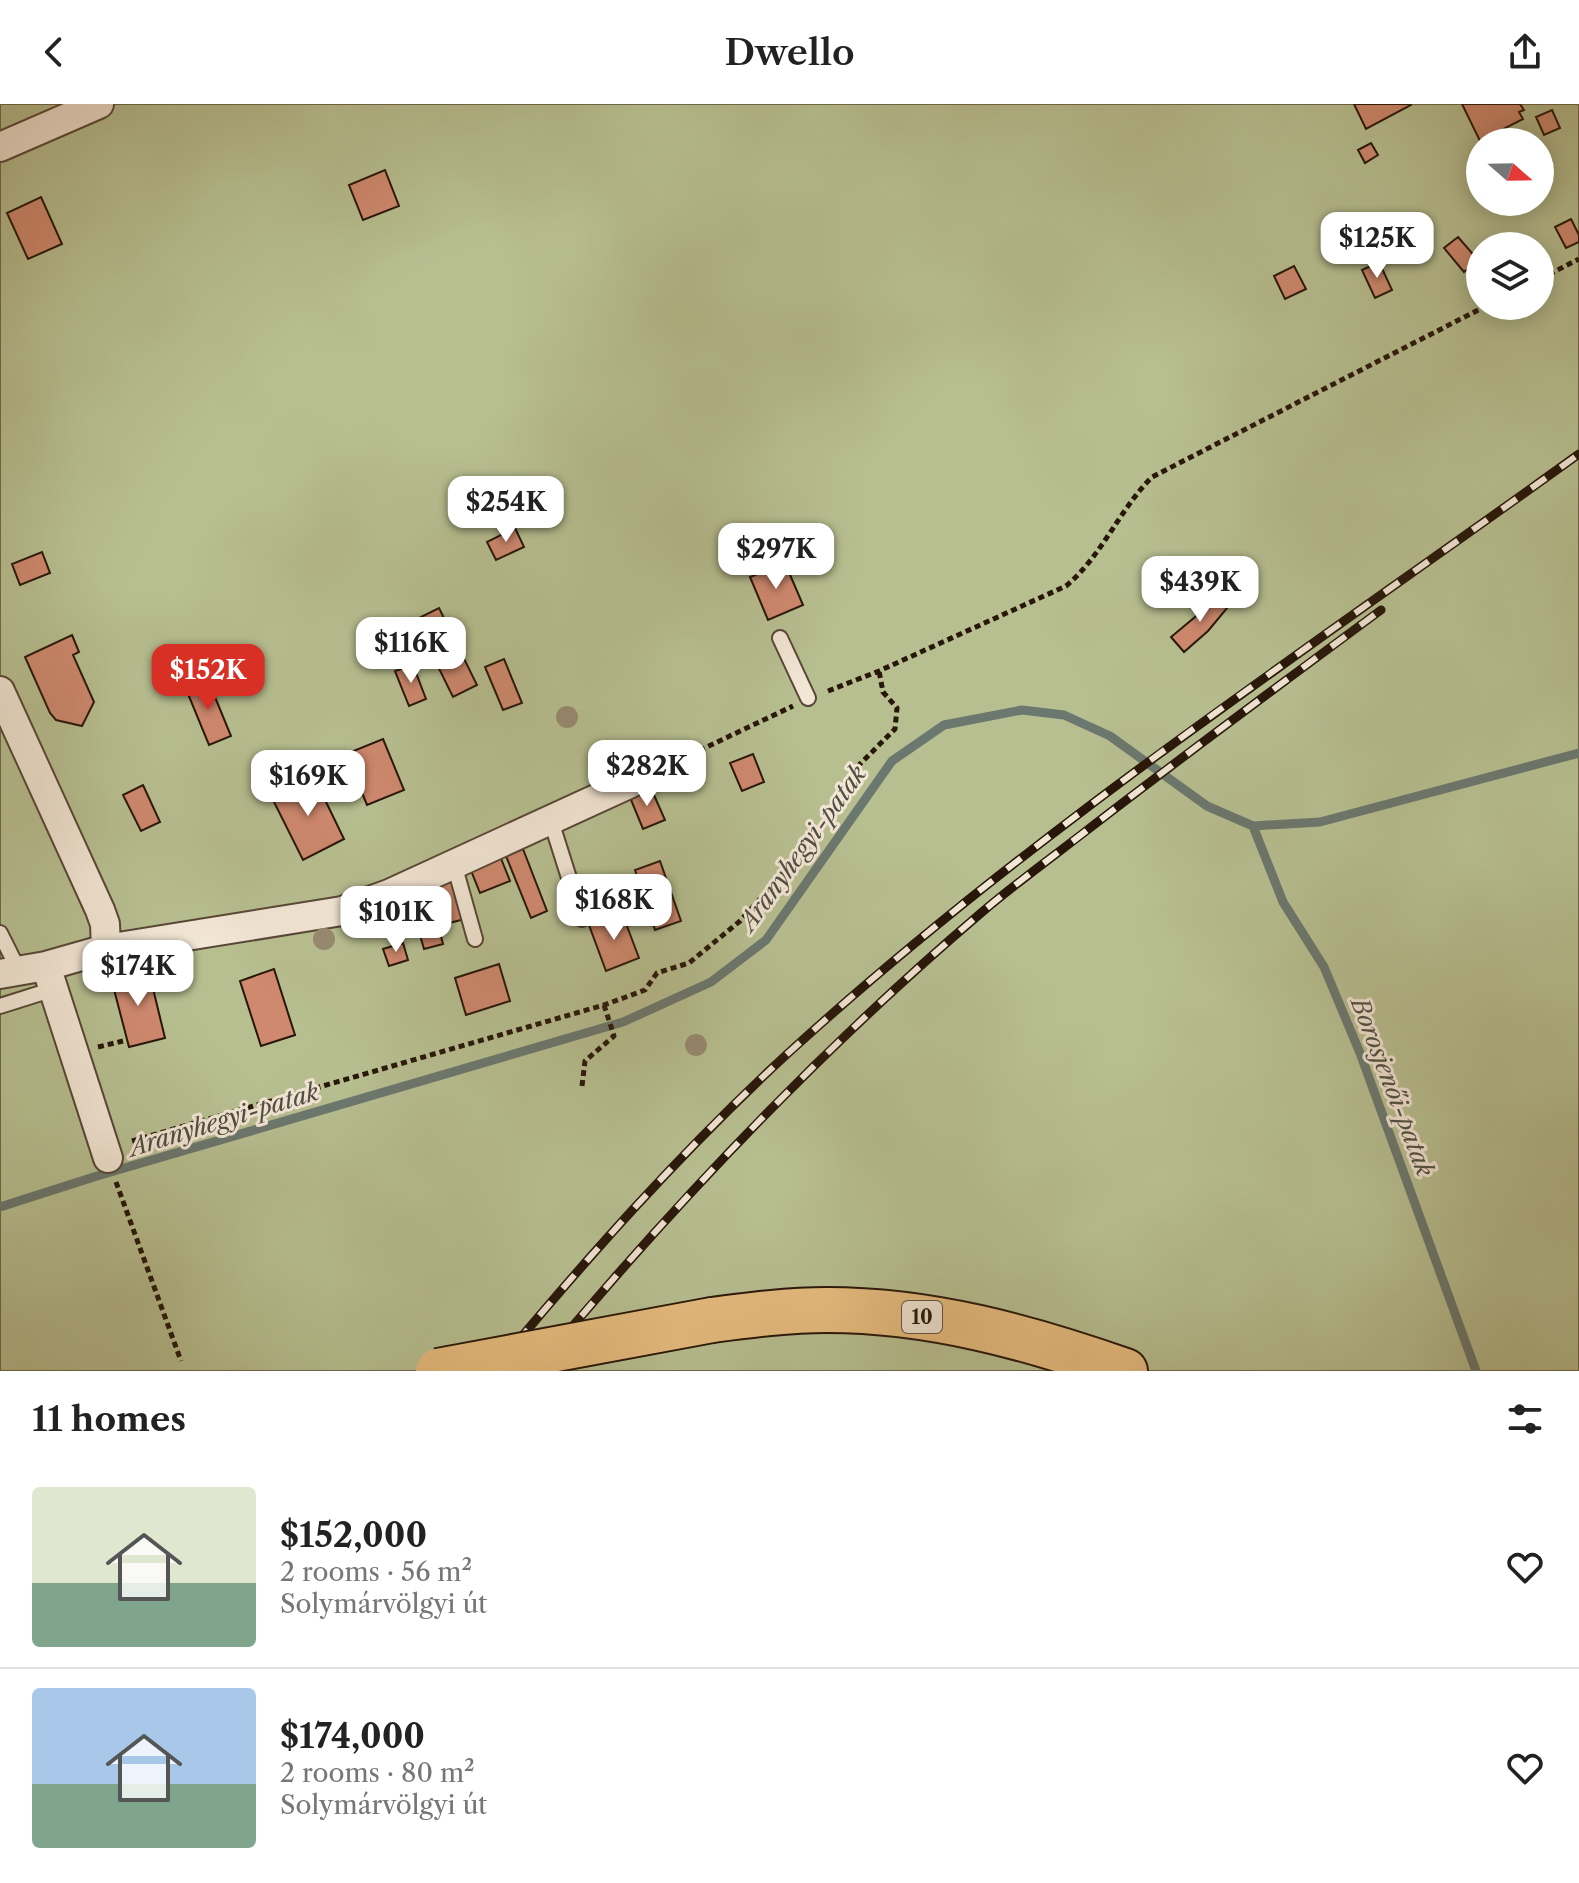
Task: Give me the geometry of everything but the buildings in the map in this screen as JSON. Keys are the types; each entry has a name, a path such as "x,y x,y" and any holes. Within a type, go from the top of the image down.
{"main road":[{"name":"10","path":"438,1371 712,1320 828,1310 939,1319 1044,1344 1125,1371"}],"street":[{"path":"0,147 99,104"},
{"path":"0,691 100,910 105,924 106,949"},
{"path":"106,1154 30,975 106,949 342,911 631,783"}],"lane":[{"path":"780,638 808,698"},
{"path":"551,821 582,919"},
{"path":"454,864 475,939"},
{"path":"0,933 30,975 0,1006"}],"path":[{"path":"1554,272 1579,259"},
{"path":"631,783 808,698 879,671 1066,586 1082,572 1138,491 1152,477 1466,316"},
{"path":"106,1154 604,1005 645,990 657,973 689,963 740,921 817,836 857,767 895,729 897,708 883,692 879,671"},
{"path":"582,1086 585,1061 614,1036 604,1005"},
{"path":"120,1193 181,1361"}],"green space":[{"path":"0,104 1579,104 1579,1371 0,1371"}],"waterway":[{"name":"Aranyhegyi-patak","path":"0,1207 623,1022 711,982 766,940 892,761 944,725 1022,710 1064,715 1110,736 1207,806 1253,826 1320,822 1579,753"},
{"name":"Borosjenői-patak","path":"1253,826 1283,902 1324,967 1360,1053 1476,1371"}],"railway":[{"path":"493,1371 670,1169 785,1056 878,974 1073,818 1579,454"},
{"path":"535,1371 639,1250 748,1132 921,966 1020,881 1381,610"}]}
